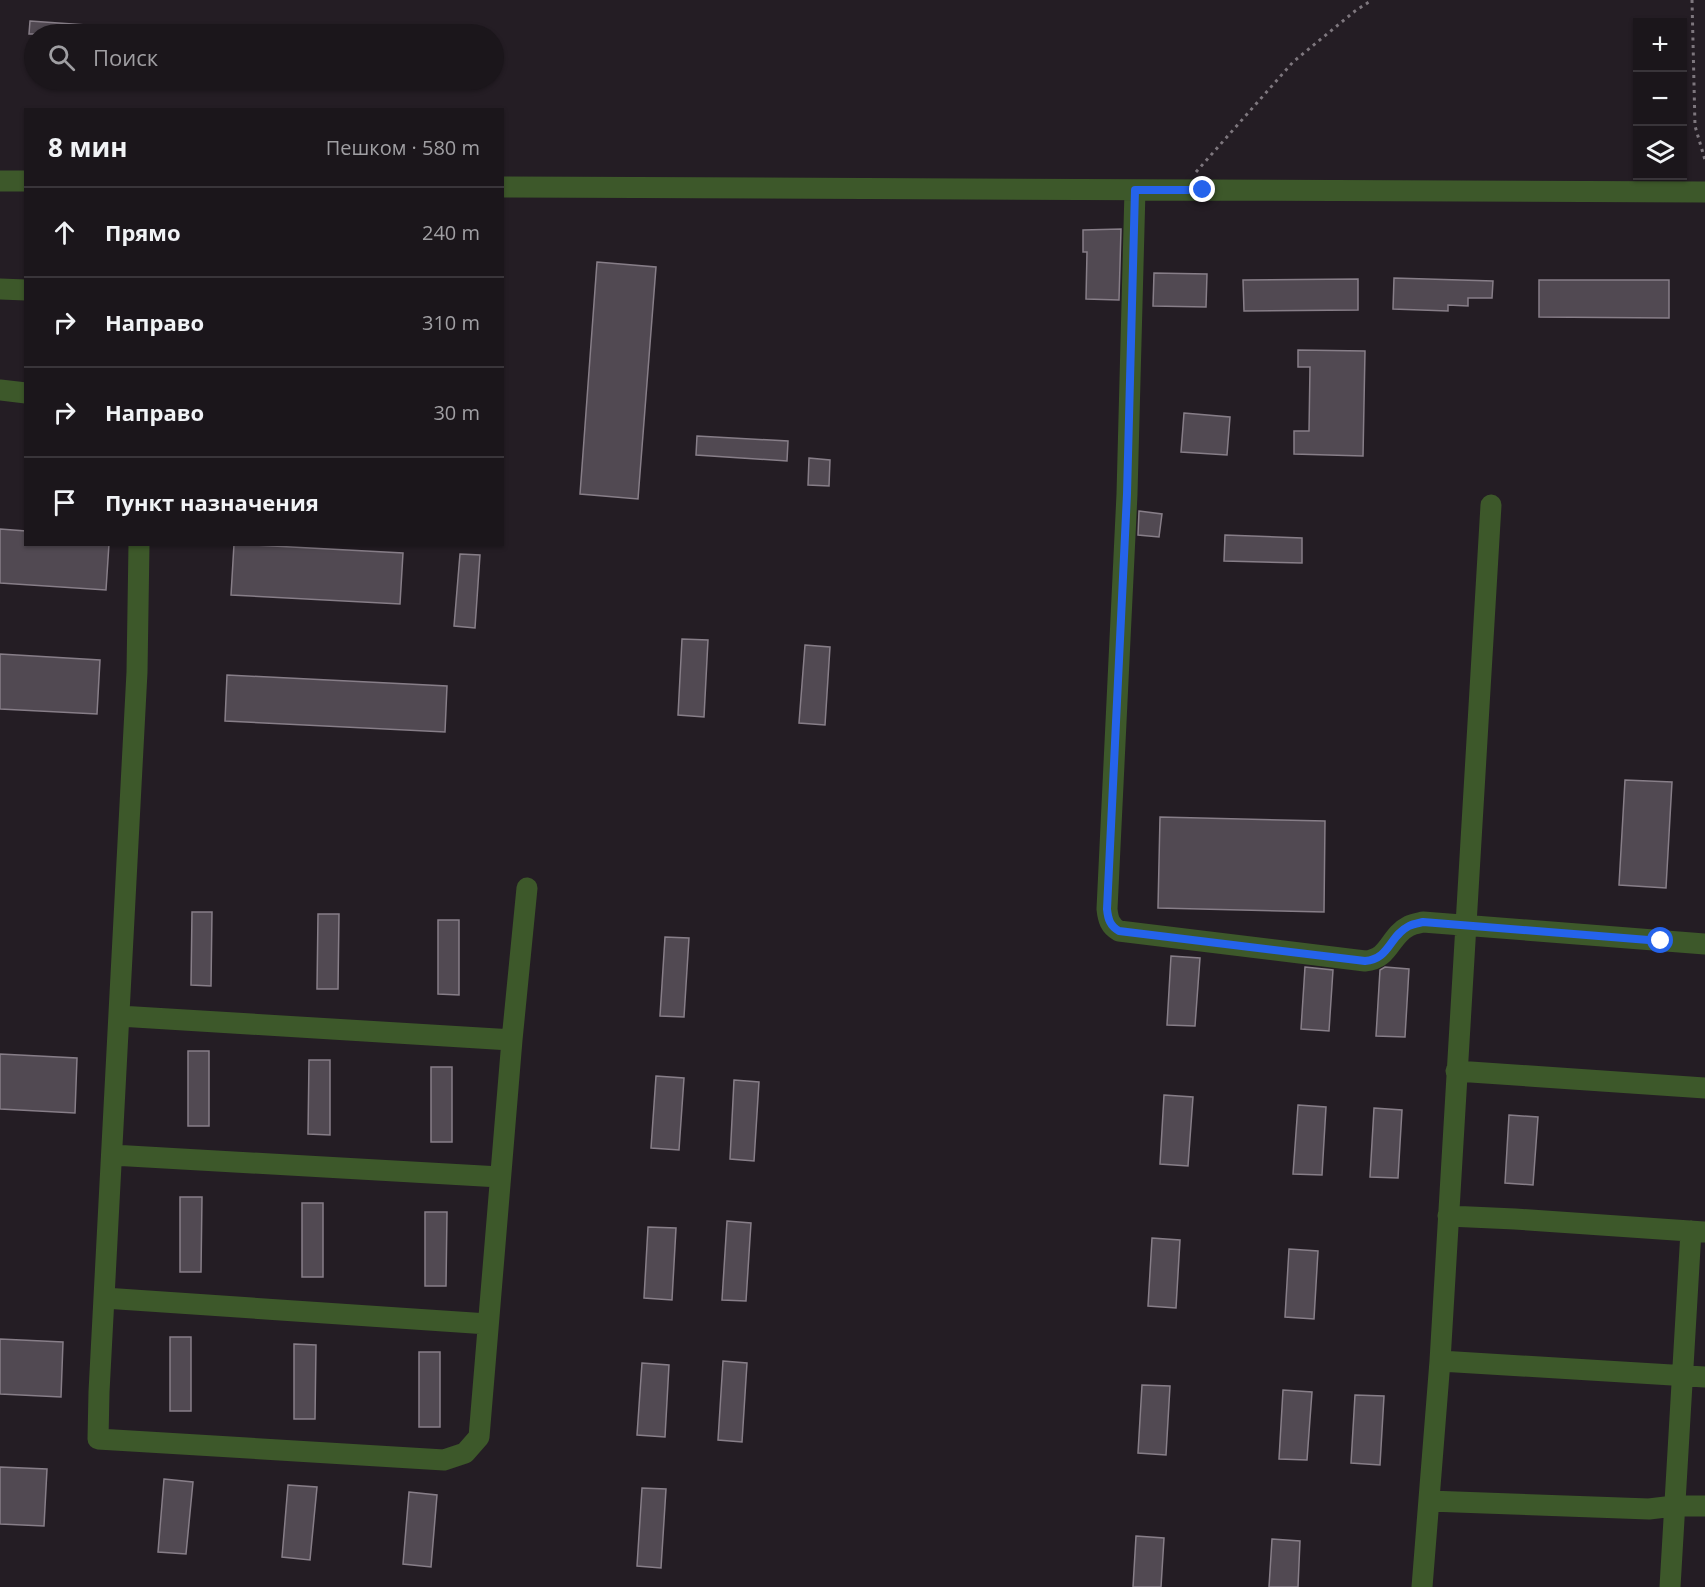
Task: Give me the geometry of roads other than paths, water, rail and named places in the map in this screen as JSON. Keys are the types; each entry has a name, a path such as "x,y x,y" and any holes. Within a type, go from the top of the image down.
{"street":[{"path":"0,181 24,182"},
{"path":"504,187 1705,192"},
{"path":"1135,190 1127,494 1107,909 1108,920 1113,928 1119,931 1365,961 1383,955 1398,934 1410,925 1423,922 1705,944"},
{"path":"0,289 24,290"},
{"path":"0,390 24,393"},
{"path":"1422,1587 1440,1361 1491,506"},
{"path":"139,546 137,672 98,1439 444,1460 465,1453 479,1437 527,888"},
{"path":"119,1016 512,1040"},
{"path":"1456,1071 1705,1088"},
{"path":"112,1155 500,1177"},
{"path":"1448,1216 1698,1231 1682,1376 1670,1587"},
{"path":"104,1298 488,1324"},
{"path":"1440,1361 1705,1377"},
{"path":"1429,1501 1650,1509 1705,1506"}]}
